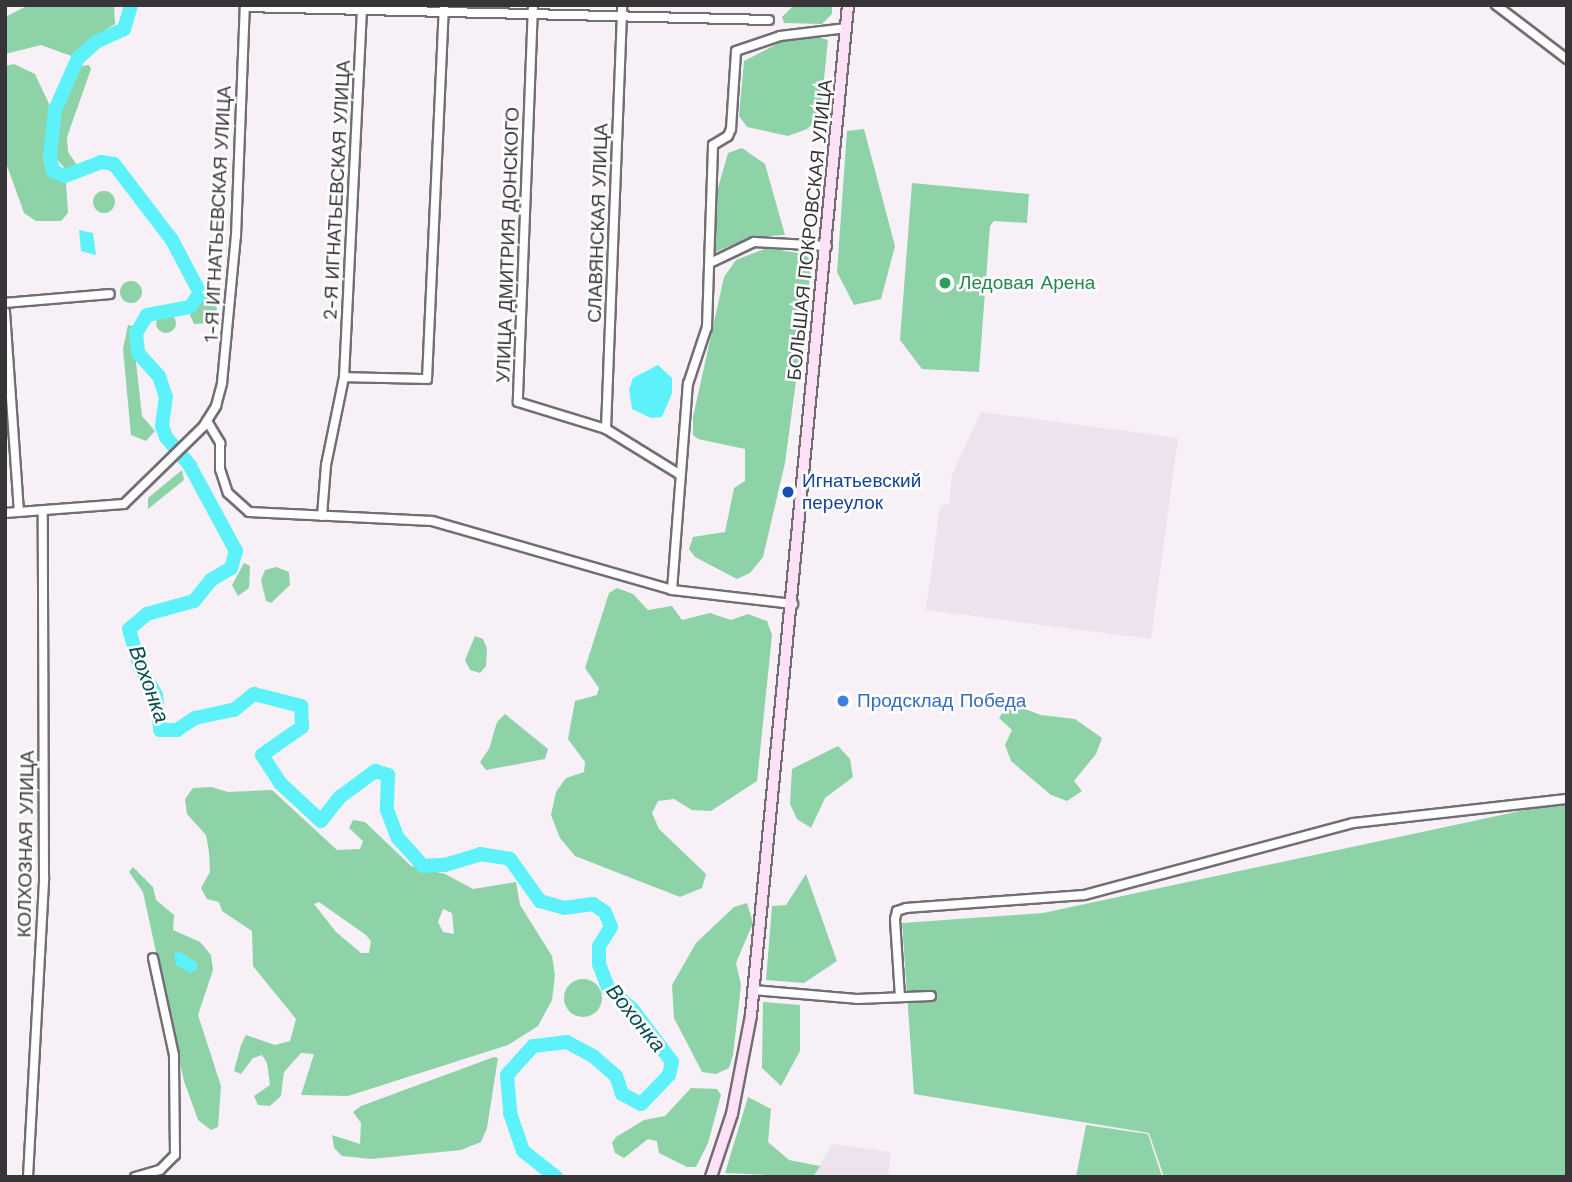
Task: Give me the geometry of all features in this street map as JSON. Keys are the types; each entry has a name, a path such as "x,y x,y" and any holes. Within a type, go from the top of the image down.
{"main road":[{"name":"БОЛЬШАЯ ПОКРОВСКАЯ УЛИЦА","path":"711,1177 732,1114 753,990 793,604 848,5"}],"street":[{"name":"УЛИЦА ДМИТРИЯ ДОНСКОГО","path":"533,5 518,402 606,429 679,474"},
{"name":"СЛАВЯНСКАЯ УЛИЦА","path":"606,429 622,5"},
{"path":"1496,5 1567,59"},
{"path":"245,6 443,9 532,16 769,20"},
{"name":"1-Я ИГНАТЬЕВСКАЯ УЛИЦА","path":"205,424 222,383 232,286 245,6"},
{"name":"2-Я ИГНАТЬЕВСКАЯ УЛИЦА","path":"322,516 326,465 344,377 362,7"},
{"path":"344,377 427,379 443,9"},
{"path":"671,590 688,384 707,327 713,145 729,136 731,129 736,51 780,36 847,28"},
{"path":"710,263 754,242 827,246"},
{"path":"5,303 110,294"},
{"path":"5,312 19,512"},
{"path":"5,513 124,504 205,424 220,443 220,469 237,504 249,512 432,521 671,590 793,604"},
{"name":"КОЛХОЗНАЯ УЛИЦА","path":"28,1177 44,877 43,511"},
{"path":"900,997 895,919 898,911 906,908 1083,895 1353,823 1567,799"},
{"path":"135,1177 160,1170 175,1154 174,1055 153,958"},
{"path":"753,990 857,999 931,996"}],"shaded area":[{"path":"981,412 1178,438 1151,639 926,610 940,506 949,503 952,475"},
{"path":"832,1144 891,1152 888,1177 813,1177"}],"green space":[{"path":"29,5 114,5 115,24 85,43 74,57 41,45 5,54 5,17"},
{"path":"794,5 832,5 832,14 822,24 784,23 782,17"},
{"path":"814,36 828,40 820,117 807,129 788,136 747,127 739,116 744,61 783,41"},
{"path":"14,64 35,74 50,106 43,158 47,173 66,183 68,213 61,221 36,221 24,213 5,160 5,66"},
{"path":"89,65 91,69 67,137 68,152 77,165 67,171 55,157 61,110 75,75 81,66"},
{"path":"864,129 895,246 881,299 854,305 837,272 847,131"},
{"path":"742,148 765,164 785,235 753,237 715,252 716,195 728,153"},
{"name":"Ледовая Арена","path":"912,183 1029,194 1027,223 994,221 990,226 979,372 922,369 900,340"},
{"path":"104,191 112,194 115,202 112,210 104,213 96,210 93,202 96,194"},
{"path":"767,248 804,254 812,261 785,463 763,557 750,573 737,579 695,557 689,549 693,537 725,532 734,488 745,481 745,449 698,439 693,435 693,417 724,277 736,260"},
{"path":"131,281 139,284 142,292 139,300 131,303 123,300 120,292 123,284"},
{"path":"207,294 216,295 217,316 212,323 194,324 190,315"},
{"path":"166,313 173,316 176,323 173,330 166,333 159,330 156,323 159,316"},
{"path":"128,325 132,326 142,416 155,431 146,441 131,435 123,349"},
{"path":"182,470 184,480 148,509 148,498"},
{"path":"244,563 250,566 249,588 238,596 232,585"},
{"path":"276,567 289,572 290,585 271,603 266,601 261,580 265,570"},
{"path":"617,588 633,594 648,610 672,606 682,620 710,613 731,620 748,614 767,621 772,635 757,781 711,811 692,810 674,799 658,801 652,813 659,829 706,874 702,888 680,897 575,856 560,838 551,815 556,792 566,778 584,772 585,762 568,739 575,701 597,695 599,688 585,668 609,593"},
{"path":"475,636 483,639 487,649 486,666 480,673 470,670 465,660"},
{"path":"1009,703 1041,715 1075,719 1102,738 1096,754 1074,781 1082,791 1067,801 1051,795 1011,761 1005,745 1012,730 999,718"},
{"path":"505,714 548,749 545,759 486,770 480,762 489,749 497,722"},
{"path":"838,746 850,759 853,777 825,798 811,828 797,819 790,804 792,769"},
{"path":"211,787 228,792 272,790 337,850 360,849 363,841 349,828 353,820 365,822 411,866 445,874 473,889 516,882 520,905 552,956 555,975 552,1000 538,1026 508,1045 348,1096 301,1095 314,1054 301,1053 284,1072 281,1096 270,1106 258,1105 254,1096 270,1085 267,1063 262,1055 253,1058 241,1074 234,1071 241,1045 246,1035 275,1045 290,1041 296,1019 253,966 252,931 222,911 219,902 207,899 201,888 210,872 209,852 206,835 187,814 185,799 193,788","holes":["319,902 366,935 371,941 369,953 361,953 336,932 314,904","443,909 452,913 454,934 443,932 438,922"]},
{"path":"1567,801 1567,1177 1164,1177 1149,1133 914,1094 902,923 1043,913"},
{"path":"133,867 153,887 156,900 174,915 173,930 200,942 211,955 213,970 198,1015 221,1086 218,1127 211,1130 198,1120 184,1081 143,892 129,872"},
{"path":"806,874 837,961 804,983 766,980 772,906 786,905"},
{"path":"747,903 753,923 736,963 741,985 733,1055 729,1068 716,1074 702,1072 674,1018 672,985 696,943 734,907"},
{"path":"583,979 597,984 602,998 597,1012 583,1017 569,1012 564,998 569,984"},
{"path":"763,1002 800,1005 800,1051 781,1086 762,1068"},
{"path":"494,1057 498,1058 487,1128 481,1142 461,1150 371,1159 342,1156 334,1148 332,1135 360,1144 361,1123 353,1112 361,1106"},
{"path":"691,1088 717,1089 721,1095 708,1143 696,1167 687,1167 659,1153 657,1141 648,1139 624,1158 615,1153 612,1143 616,1137 644,1120 665,1116"},
{"path":"748,1097 771,1109 768,1142 789,1160 820,1166 813,1177 725,1173"},
{"path":"1086,1125 1148,1134 1162,1177 1076,1177"}],"water":[{"path":"79,230 93,233 96,255 81,251"},
{"path":"658,365 672,378 672,393 662,417 651,418 632,409 629,389 633,378"},
{"path":"180,952 197,963 197,969 190,973 176,965 174,953"}],"waterway":[{"name":"Вохонка","path":"131,5 124,29 96,42 78,58 55,110 50,156 53,171 65,176 101,162 114,164 172,240 200,293 190,307 147,315 136,333 138,353 159,376 166,397 162,426 166,437 190,466 236,551 231,568 211,580 194,601 147,614 129,629 140,668 156,695 160,730 177,730 195,718 234,710 254,694 301,706 302,727 262,755 280,783 321,821 340,797 375,771 388,775 387,810 398,838 423,866 445,865 480,854 510,859 540,901 564,908 593,904 605,912 611,927 599,946 599,964 608,988 633,1010 672,1062 669,1075 641,1104 622,1094 616,1076 593,1056 567,1042 533,1046 507,1075 510,1113 523,1151 556,1177"}],"place":[{"name":"Ледовая Арена","path":"945,283"},
{"name":"Игнатьевский переулок","path":"788,492"},
{"name":"Продсклад Победа","path":"843,701"}]}
